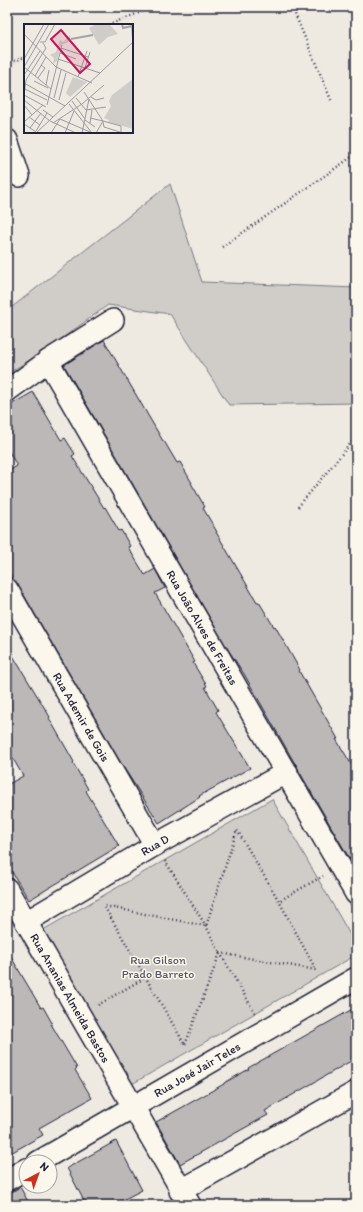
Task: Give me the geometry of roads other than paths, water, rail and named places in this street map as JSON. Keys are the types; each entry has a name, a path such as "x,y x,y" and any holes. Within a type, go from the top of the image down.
{"street":[{"path":"7,140 19,176"},
{"path":"7,391 48,362 113,320"},
{"name":"Rua João Alves de Freitas","path":"48,362 287,772 356,894"},
{"name":"Rua Ademir de Gois","path":"7,589 155,845"},
{"name":"Rua D","path":"26,922 155,845 287,772"},
{"name":"Rua Ananias Almeida Bastos","path":"7,889 185,1198"},
{"name":"Rua José Jair Teles","path":"52,1154 356,978"},
{"path":"185,1198 356,1092"},
{"path":"7,1180 18,1174"}],"park label":[{"name":"Rua Gilson Prado Barreto","path":"158,967"}]}
